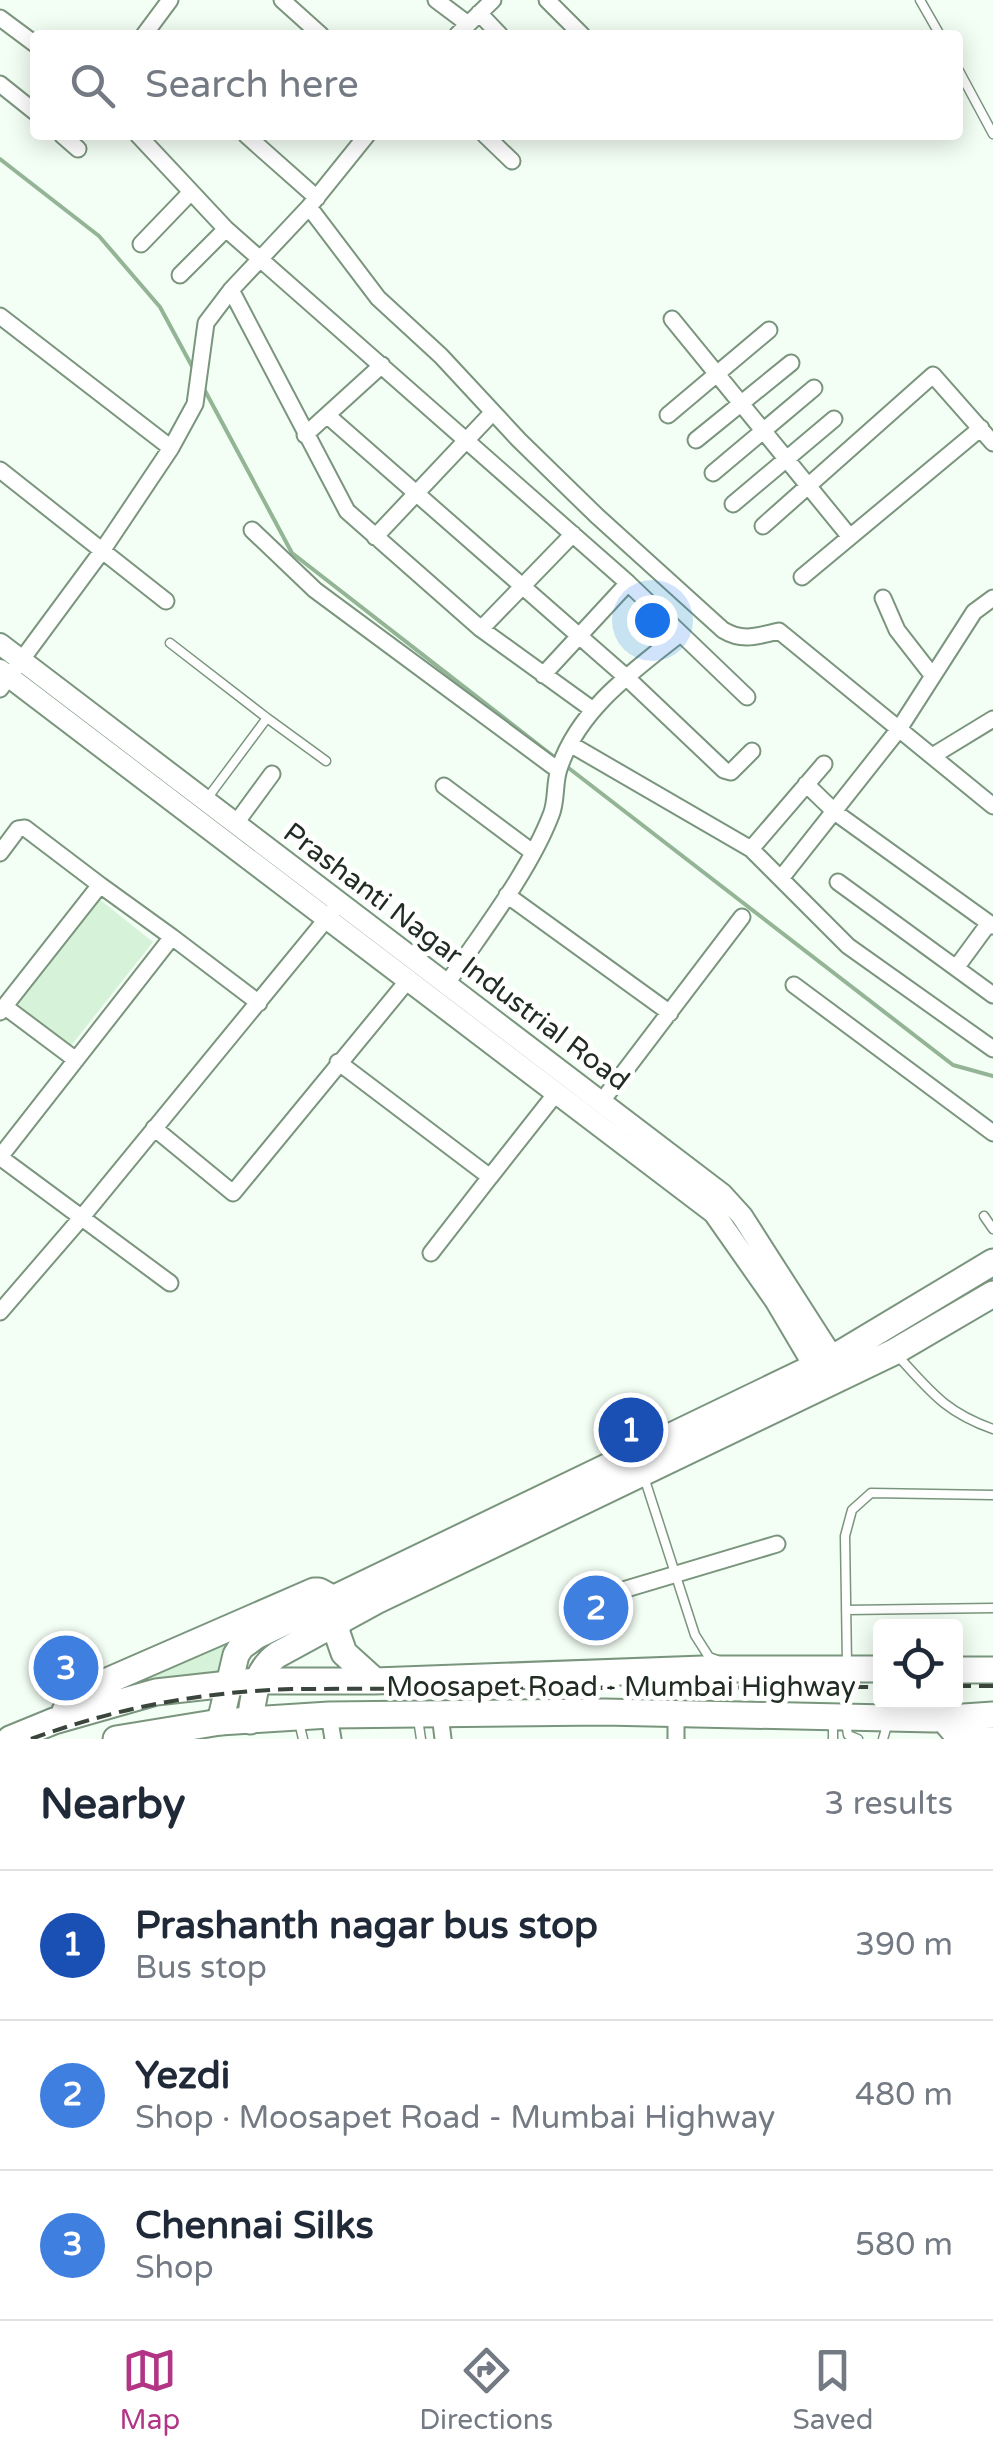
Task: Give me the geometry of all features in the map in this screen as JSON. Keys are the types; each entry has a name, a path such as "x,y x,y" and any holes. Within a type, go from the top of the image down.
{"main road":[{"path":"250,1720 256,1682 270,1660 335,1609 823,1362 993,1262"},
{"path":"220,1722 236,1655 248,1640 335,1609 376,1600 894,1352 993,1294"},
{"path":"10,1739 54,1721 79,1698 105,1682 228,1626 320,1590 335,1609 336,1630 344,1653 375,1681"},
{"path":"654,1670 668,1722"},
{"name":"Moosapet Road - Mumbai Highway","path":"54,1721 156,1692 256,1682 654,1670 873,1670"},
{"path":"963,1670 993,1670"},
{"name":"Moosapet Road - Mumbai Highway","path":"116,1739 181,1733 220,1722 250,1720 300,1728 668,1722 886,1729 993,1715"}],"street":[{"path":"147,30 168,0"},
{"path":"282,0 315,30"},
{"path":"436,0 468,24 493,0"},
{"path":"547,0 577,30"},
{"path":"0,18 30,40"},
{"path":"0,84 30,108"},
{"path":"68,140 78,149"},
{"path":"143,140 226,228 628,584 747,697"},
{"path":"251,140 313,202 378,298 441,356 596,516 723,630 736,638 779,631 993,806"},
{"path":"7,674 102,551 171,448 195,404 206,323 363,140"},
{"path":"490,140 512,161"},
{"path":"141,244 191,192"},
{"path":"180,275 226,228"},
{"path":"231,290 341,503 481,629 594,710"},
{"path":"0,316 171,448"},
{"path":"672,319 850,537"},
{"path":"668,415 768,330"},
{"path":"696,440 791,363"},
{"path":"305,435 382,365"},
{"path":"763,526 933,374 993,443"},
{"path":"712,473 814,388"},
{"path":"375,537 493,412"},
{"path":"328,416 626,676 728,772 752,751"},
{"path":"734,504 834,419"},
{"path":"802,577 981,428"},
{"path":"0,470 166,601"},
{"path":"252,530 314,590 560,768"},
{"path":"481,629 572,534"},
{"path":"543,675 628,584"},
{"path":"884,598 897,630 932,676"},
{"path":"782,877 899,729 974,612 993,598"},
{"path":"446,985 507,895 552,813 560,768 570,744 594,710 626,676 680,634"},
{"name":"Prashanti Nagar Industrial Road","path":"0,644 7,674 333,912 446,985 722,1194 742,1216 823,1362"},
{"name":"Prashanti Nagar Industrial Road","path":"7,674 236,822 409,979 714,1213 823,1362"},
{"path":"934,755 993,719"},
{"path":"570,744 751,849 848,946 993,1049"},
{"path":"751,849 824,764"},
{"path":"236,822 272,774"},
{"path":"806,784 836,812 991,924 956,968"},
{"path":"444,786 532,851"},
{"path":"0,853 18,829 26,828 259,1002"},
{"path":"838,882 993,995"},
{"path":"76,1060 2,1009 100,884"},
{"path":"507,895 670,1014"},
{"path":"0,1311 333,912"},
{"path":"602,1101 742,917"},
{"path":"170,1283 0,1157 172,937"},
{"path":"154,1128 233,1193 409,979"},
{"path":"794,984 993,1133"},
{"path":"338,1062 490,1177"},
{"path":"432,1254 557,1092"},
{"path":"576,1604 777,1544"},
{"path":"934,1725 944,1727 950,1734 993,1735"}],"lane":[{"path":"920,0 937,30"},
{"path":"963,77 993,134"},
{"path":"170,643 326,761"},
{"path":"206,800 267,718"},
{"path":"984,1216 993,1230"},
{"path":"894,1352 943,1405 993,1430"},
{"path":"642,1473 695,1635 709,1657 747,1669"},
{"path":"848,1669 845,1536 852,1510 871,1494 993,1494"},
{"path":"846,1610 993,1608"}],"green space":[{"path":"98,898 153,942 70,1047 14,1003"},
{"path":"225,1642 223,1677 131,1687"}],"waterway":[{"path":"0,159 99,236 160,307 194,370"},
{"path":"203,387 292,553 558,760"},
{"path":"566,766 953,1065 993,1076"}],"railway":[{"path":"963,1686 993,1686"},
{"path":"31,1739 127,1710 257,1691 873,1687"}],"place":[{"name":"Prashanth nagar bus stop","path":"631,1430"},
{"name":"Yezdi","path":"596,1608"},
{"name":"Chennai Silks","path":"66,1668"}]}
